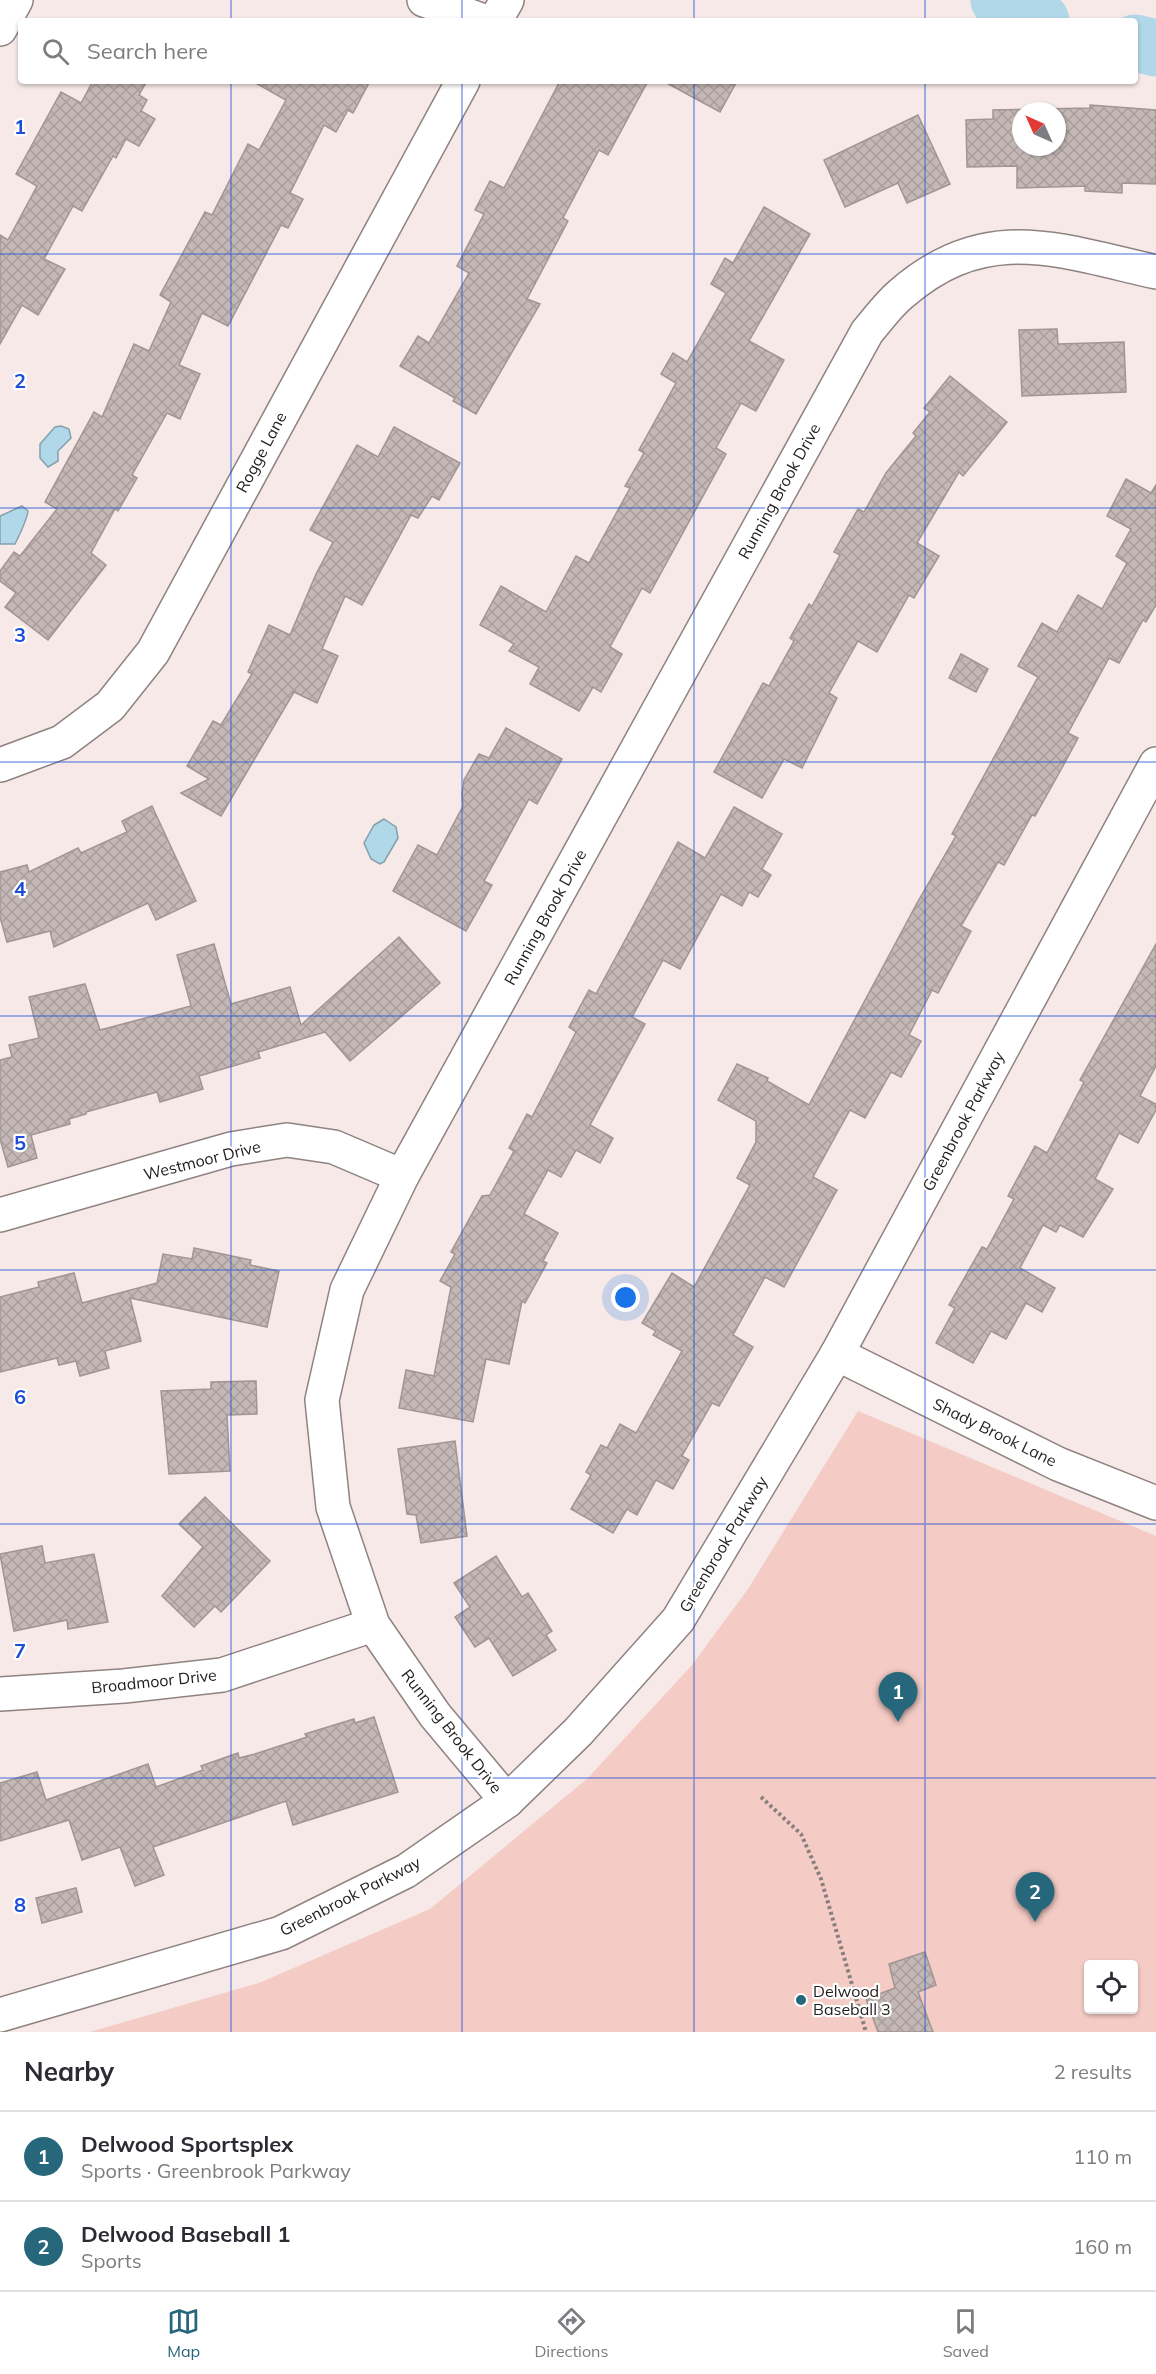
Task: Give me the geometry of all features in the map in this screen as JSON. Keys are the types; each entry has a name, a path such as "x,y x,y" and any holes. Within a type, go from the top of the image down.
{"street":[{"path":"0,29 16,0"},
{"path":"424,0 475,18"},
{"path":"497,18 507,0"},
{"name":"Rogge Lane","path":"0,765 62,742 110,706 153,652 461,84"},
{"name":"Running Brook Drive","path":"507,1801 435,1715 373,1625 333,1508 322,1400 347,1290 402,1176 867,332 900,294 943,264 988,248 1040,246 1156,272"},
{"name":"Greenbrook Parkway","path":"0,2015 281,1933 406,1871 507,1801 578,1732 678,1620 837,1354 1156,764"},
{"name":"Westmoor Drive","path":"0,1215 231,1149 286,1140 334,1147 402,1176"},
{"name":"Shady Brook Lane","path":"837,1354 1058,1464 1156,1503"},
{"name":"Broadmoor Drive","path":"0,1694 124,1686 222,1675 373,1625"}],"path":[{"path":"761,1797 801,1833 821,1879 866,2032"}],"shaded area":[{"path":"858,1411 1156,1536 1156,2032 90,2032 259,1983 430,1909 588,1778 692,1665 748,1589"}],"water":[{"path":"61,426 69,429 71,438 58,451 58,461 48,467 40,458 40,444 55,427"},
{"path":"22,506 28,511 15,544 0,544 0,516"},
{"path":"384,819 396,827 398,838 384,862 380,864 371,859 364,843 374,825"}],"building":[{"path":"91,84 145,84 139,95 147,100 141,111 155,119 139,146 126,139 116,158 113,156 82,211 73,206 44,259 65,269 38,315 22,305 0,344 0,235 8,240 37,186 16,174 61,92 81,103"},
{"path":"257,84 368,84 353,113 348,110 336,132 324,125 290,193 303,199 288,228 281,225 228,326 202,313 179,365 200,374 180,419 167,413 132,475 137,478 118,511 115,509 91,553 106,565 48,640 5,607 16,593 0,581 0,571 14,552 20,556 57,509 45,502 94,412 102,417 134,344 149,351 171,302 160,295 205,212 212,215 248,144 259,150 286,100"},
{"path":"558,84 646,84 608,155 599,150 563,218 568,221 527,299 540,304 476,414 453,401 455,398 400,366 418,336 429,343 469,273 457,266 484,214 475,210 490,181 504,188"},
{"path":"669,84 735,84 720,112"},
{"path":"1090,105 1156,110 1156,184 1122,183 1122,193 1085,191 1085,186 1017,188 1017,166 967,167 966,120 993,119 993,110 1012,110 1012,156 1066,156 1066,108 1090,108"},
{"path":"918,115 950,184 907,203 898,183 845,207 824,160"},
{"path":"764,207 810,234 749,341 784,360 756,411 741,403 716,448 726,454 650,593 642,588 610,647 622,654 601,692 593,687 579,711 530,684 539,667 509,651 514,644 480,625 501,586 546,612 576,556 589,563 630,488 625,486 644,453 639,450 676,383 661,374 673,353 687,362 726,293 711,284 725,258 733,263"},
{"path":"1057,329 1058,344 1124,342 1126,392 1022,396 1019,330"},
{"path":"950,376 1007,422 963,476 959,472 917,543 939,556 914,598 909,595 877,652 858,641 829,693 837,698 802,768 784,759 762,798 714,772 763,683 769,686 794,641 790,638 809,604 812,606 840,555 834,552 858,509 864,512 886,473 916,436 913,433 930,412 924,408"},
{"path":"394,427 460,463 439,500 432,496 418,518 411,515 362,605 345,596 322,649 338,656 317,703 294,692 221,816 181,793 209,779 187,766 213,721 221,725 252,674 248,672 269,625 290,635 316,574 333,542 310,530 357,445 378,457"},
{"path":"1126,479 1151,493 1156,485 1156,605 1146,622 1143,620 1119,663 1109,658 1068,733 1078,738 1063,766 1004,865 998,862 961,926 971,931 938,993 932,990 909,1035 921,1041 901,1077 891,1072 865,1118 850,1110 813,1177 837,1190 784,1287 765,1277 733,1335 753,1347 719,1406 712,1403 682,1456 689,1460 673,1489 656,1480 637,1515 627,1509 613,1533 571,1509 591,1475 586,1472 601,1445 607,1448 620,1424 636,1433 682,1351 653,1335 656,1331 642,1323 672,1273 694,1287 750,1185 737,1178 756,1142 756,1121 718,1100 737,1064 768,1078 767,1081 809,1105 917,903 956,836 952,834 1038,677 1018,666 1042,623 1057,632 1078,595 1102,609 1127,563 1116,556 1131,529 1107,516"},
{"path":"961,654 988,669 976,692 949,678"},
{"path":"506,728 562,759 537,804 529,799 484,881 492,885 466,931 393,891 418,845 437,855 463,806 464,780 479,754 489,758"},
{"path":"152,806 196,901 156,920 148,903 54,947 50,931 7,942 0,917 0,872 27,865 29,872 78,848 81,853 127,832 122,821"},
{"path":"734,807 782,834 762,869 771,875 758,897 749,892 742,906 721,894 680,969 663,960 632,1017 645,1024 590,1125 613,1138 600,1163 576,1150 561,1177 548,1170 524,1214 558,1233 543,1261 547,1263 525,1303 522,1301 509,1364 486,1359 473,1422 399,1408 406,1370 434,1376 451,1287 440,1281 455,1254 451,1252 482,1196 490,1195 514,1151 509,1148 527,1114 532,1117 576,1032 569,1027 589,990 596,994 678,842 705,858"},
{"path":"399,937 440,983 350,1061 325,1032 258,1052 260,1058 199,1076 203,1089 160,1102 157,1092 86,1112 86,1114 69,1119 70,1124 31,1135 37,1158 8,1167 0,1139 0,1060 12,1057 9,1045 39,1038 29,997 85,984 100,1030 191,1006 177,955 214,944 231,1004 290,987 301,1025"},
{"path":"1156,944 1156,1066 1140,1096 1156,1104 1156,1110 1138,1143 1119,1133 1095,1179 1113,1189 1083,1237 1060,1225 1056,1232 1043,1225 1020,1268 1055,1288 1042,1312 1026,1303 1006,1339 991,1331 973,1363 936,1343 955,1308 949,1305 982,1247 987,1249 1014,1199 1008,1196 1035,1146 1047,1153 1084,1082 1080,1080"},
{"path":"194,1248 251,1260 250,1265 279,1271 267,1327 130,1298 141,1341 105,1351 109,1368 80,1376 76,1361 59,1365 57,1358 0,1372 0,1297 39,1287 38,1282 74,1273 82,1303 157,1283 163,1254 192,1259"},
{"path":"256,1381 257,1414 227,1415 230,1471 169,1474 161,1391 211,1389 211,1382"},
{"path":"455,1441 467,1536 421,1543 416,1515 407,1514 398,1449"},
{"path":"205,1497 270,1561 221,1612 215,1606 194,1627 162,1596 203,1547 179,1524"},
{"path":"42,1546 45,1563 94,1554 108,1622 68,1629 67,1620 14,1631 0,1554"},
{"path":"496,1556 522,1597 528,1593 552,1631 546,1635 556,1650 513,1676 489,1638 475,1647 455,1617 470,1607 454,1583"},
{"path":"374,1717 398,1792 293,1825 286,1801 153,1847 164,1875 135,1886 120,1847 82,1860 69,1820 0,1841 0,1783 37,1772 46,1800 148,1764 156,1787 203,1770 201,1766 238,1753 239,1758 255,1754 307,1737 305,1734 354,1719 355,1723"},
{"path":"76,1888 82,1912 42,1923 36,1898"},
{"path":"925,1952 936,1985 918,1992 933,2032 878,2032 866,1999 895,1988 889,1964"}],"waterway":[{"path":"999,0 1035,18"},
{"path":"1138,44 1156,48"}],"place":[{"name":"Delwood Sportsplex","path":"898,1722"},
{"name":"Delwood Baseball 1","path":"1035,1922"},
{"name":"Delwood Baseball 3","path":"801,2000"}]}
